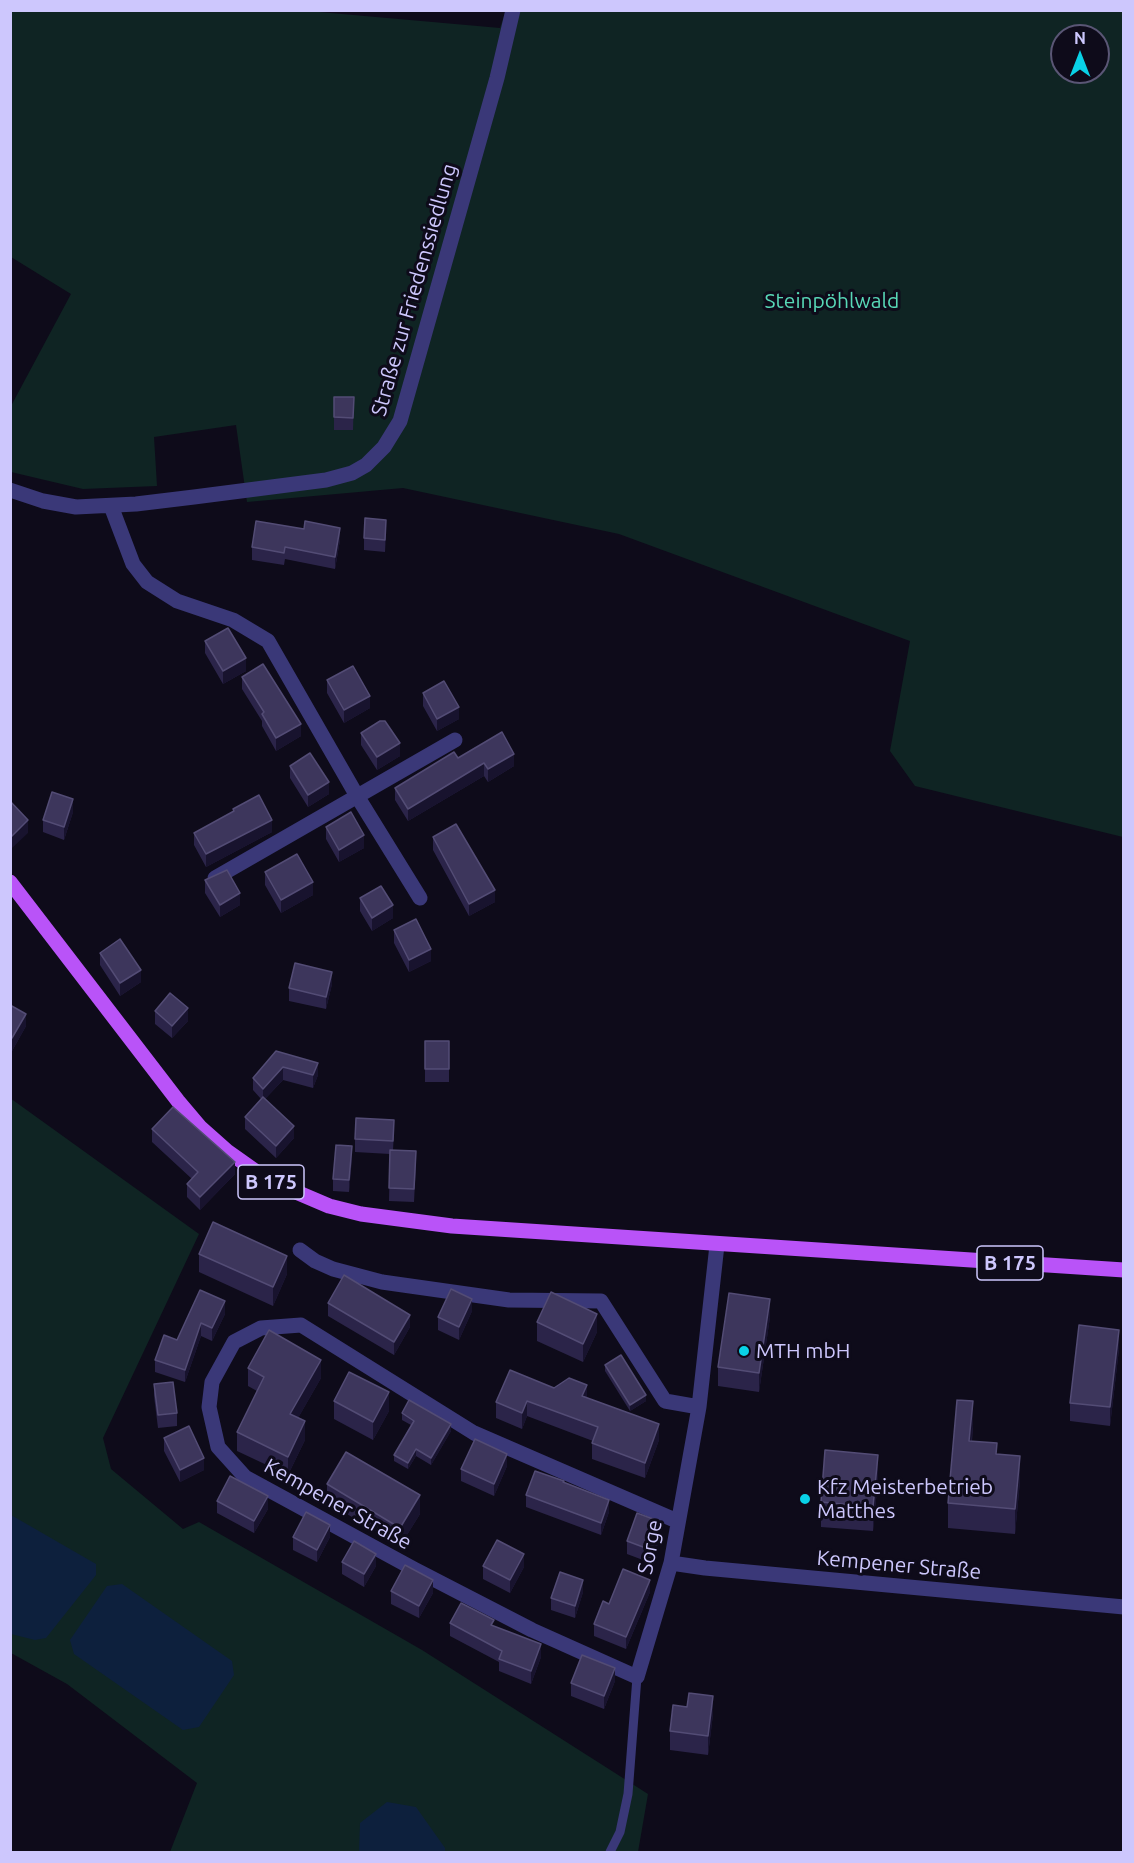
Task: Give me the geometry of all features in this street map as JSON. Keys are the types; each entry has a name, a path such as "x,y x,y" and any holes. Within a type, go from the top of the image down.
{"main road":[{"name":"B 175","path":"10,882 178,1101 200,1126 226,1150 268,1180 329,1206 405,1221 717,1245 1124,1270"}],"street":[{"name":"Straße zur Friedenssiedlung","path":"10,490 43,501 76,507 111,506 326,480 352,473 366,465 384,447 400,421 497,78 513,10"},
{"path":"111,506 133,564 147,582 177,601 233,620 268,641 357,796 420,898"},
{"path":"215,878 454,740"},
{"name":"Sorge","path":"637,1677 670,1563 699,1407 717,1245"},
{"path":"300,1250 315,1261 333,1269 382,1282 508,1299 601,1301 665,1401 699,1407"},
{"name":"Kempener Straße","path":"637,1677 532,1630 245,1477 218,1447 209,1407 212,1382 234,1342 261,1328 301,1326 474,1433 677,1521"},
{"name":"Kempener Straße","path":"670,1563 1124,1606"}],"lane":[{"name":"Sorge","path":"610,1852 620,1832 628,1794 637,1677"}],"green space":[{"name":"Steinpöhlwald","path":"297,10 500,28 506,10 1123,11 1123,837 915,786 890,751 910,641 619,534 403,488 247,502 236,425 154,437 157,486 83,489 11,472 11,406 71,294 11,257 11,11"},
{"path":"10,1098 199,1234 103,1438 111,1469 183,1529 199,1522 422,1650 648,1794 638,1852 170,1852 197,1783 67,1684 11,1653"}],"water":[{"path":"11,1515 96,1564 96,1575 46,1638 35,1640 11,1634"},
{"path":"122,1584 232,1661 234,1675 199,1727 183,1730 74,1654 70,1640 107,1586"},
{"path":"387,1802 416,1807 445,1848 445,1852 359,1852 360,1823"}],"building":[{"path":"334,397 354,397 353,418 334,417"},
{"path":"365,518 386,520 385,540 364,538"},
{"path":"256,521 304,529 305,521 340,528 335,557 285,547 284,553 252,547"},
{"path":"228,628 246,658 223,671 205,641"},
{"path":"263,664 301,724 276,738 262,714 264,712 242,677"},
{"path":"353,666 370,696 344,710 327,680"},
{"path":"444,681 459,707 437,719 423,693"},
{"path":"380,721 385,721 400,743 377,757 361,733"},
{"path":"502,732 514,754 488,769 484,763 408,809 395,788 454,752 458,758"},
{"path":"310,753 329,782 308,795 290,766"},
{"path":"52,792 73,799 64,827 43,820"},
{"path":"259,795 272,820 206,854 194,833"},
{"path":"10,801 28,820 11,837 10,837"},
{"path":"351,812 364,835 339,850 326,827"},
{"path":"456,824 495,890 469,904 433,837"},
{"path":"297,854 313,882 281,900 265,872"},
{"path":"227,870 240,893 220,905 205,880"},
{"path":"381,886 393,905 372,918 360,898"},
{"path":"416,919 431,949 409,960 394,930"},
{"path":"120,939 141,970 120,983 100,953"},
{"path":"295,963 332,972 326,997 289,988"},
{"path":"170,993 188,1008 172,1026 155,1011"},
{"path":"10,1005 26,1014 12,1038 10,1038"},
{"path":"425,1041 449,1041 449,1069 425,1069"},
{"path":"276,1051 318,1063 313,1075 283,1067 263,1089 253,1078"},
{"path":"263,1097 294,1126 276,1146 245,1117"},
{"path":"173,1107 235,1162 200,1197 187,1184 198,1172 152,1129"},
{"path":"356,1118 394,1120 393,1141 355,1139"},
{"path":"336,1145 352,1146 349,1180 333,1179"},
{"path":"390,1150 416,1151 414,1189 389,1188"},
{"path":"213,1222 287,1256 273,1287 199,1254"},
{"path":"344,1275 410,1315 394,1342 328,1303"},
{"path":"451,1289 472,1299 459,1327 438,1317"},
{"path":"200,1290 225,1301 212,1328 201,1323 185,1370 155,1360 164,1335 177,1340"},
{"path":"551,1292 597,1314 583,1344 537,1322"},
{"name":"MTH mbH","path":"729,1293 770,1299 759,1373 718,1367"},
{"path":"1079,1325 1119,1330 1110,1407 1070,1403"},
{"path":"269,1330 321,1360 290,1414 305,1421 288,1457 237,1432 264,1377 248,1368"},
{"path":"621,1355 646,1395 630,1405 605,1365"},
{"path":"510,1370 554,1388 569,1378 587,1385 582,1396 659,1424 645,1463 592,1443 598,1427 527,1401 522,1413 496,1402"},
{"path":"349,1372 389,1392 373,1422 334,1401"},
{"path":"173,1382 177,1413 158,1415 154,1384"},
{"path":"409,1400 451,1424 431,1458 416,1449 408,1463 394,1455 414,1421 402,1413"},
{"path":"957,1400 973,1401 969,1441 997,1443 996,1454 1020,1456 1015,1509 948,1503"},
{"path":"189,1426 204,1458 180,1470 164,1438"},
{"path":"475,1439 507,1454 494,1484 461,1469"},
{"path":"825,1450 878,1455 873,1507 821,1502"},
{"path":"346,1452 420,1495 400,1528 327,1484"},
{"path":"535,1471 609,1500 601,1523 526,1495"},
{"path":"230,1476 268,1496 254,1521 217,1501"},
{"path":"306,1512 330,1525 317,1550 293,1537"},
{"path":"637,1513 661,1522 651,1550 627,1541"},
{"path":"497,1540 524,1554 510,1580 483,1566"},
{"path":"354,1541 376,1554 364,1574 342,1562"},
{"path":"405,1565 433,1580 419,1606 391,1591"},
{"path":"623,1569 650,1580 626,1637 594,1624 603,1601 609,1604"},
{"path":"560,1572 583,1580 575,1606 551,1598"},
{"path":"461,1603 494,1620 491,1625 541,1644 531,1671 499,1659 502,1651 450,1623"},
{"path":"582,1655 615,1668 604,1696 571,1683"},
{"path":"689,1693 713,1696 708,1736 670,1731 673,1705 687,1707"}],"place":[{"name":"MTH mbH","path":"744,1351"},
{"name":"Kfz Meisterbetrieb Matthes","path":"805,1499"}]}
